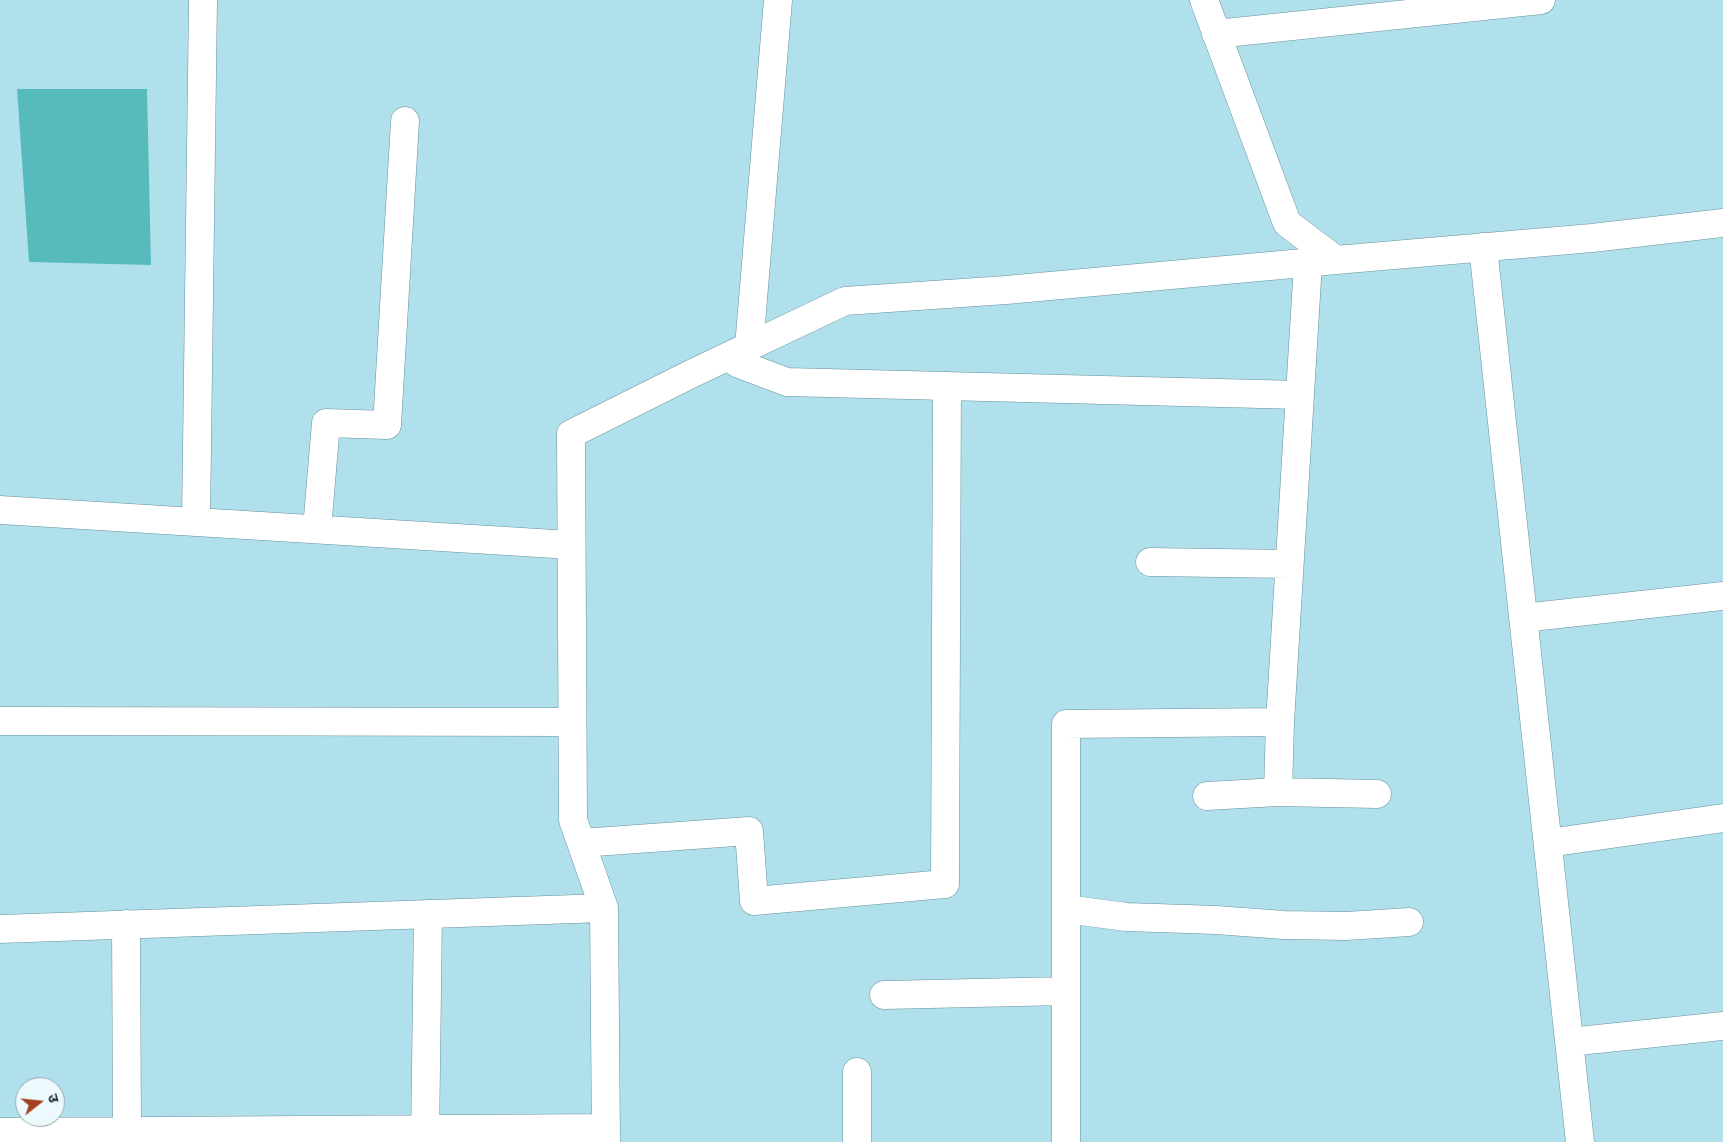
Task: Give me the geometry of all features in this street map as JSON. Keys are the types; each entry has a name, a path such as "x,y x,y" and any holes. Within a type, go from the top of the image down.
{"street":[{"path":"196,521 203,0"},
{"path":"778,0 738,352 739,364 787,382 1300,395"},
{"path":"1204,0 1287,223 1336,260"},
{"path":"1216,34 1541,0"},
{"path":"317,529 326,423 387,425 405,121"},
{"path":"0,1132 127,1130 425,1135 606,1135 604,908 572,820 572,434 845,301 1006,290 1308,264 1592,238 1723,223"},
{"path":"1483,247 1580,1142"},
{"path":"1278,792 1280,722 1308,264"},
{"path":"581,843 749,830 754,901 945,884 947,386"},
{"path":"0,510 572,544"},
{"path":"1150,562 1289,564"},
{"path":"1523,618 1723,596"},
{"path":"0,721 572,722"},
{"path":"1066,1142 1066,724 1280,722"},
{"path":"1207,796 1278,792 1377,794"},
{"path":"1548,843 1723,818"},
{"path":"0,929 604,908"},
{"path":"1066,910 1126,916 1284,925 1346,926 1409,922"},
{"path":"425,1135 428,914"},
{"path":"126,924 127,1130"},
{"path":"884,995 1066,991"},
{"path":"1569,1042 1723,1026"},
{"path":"857,1072 857,1142"}],"building":[{"path":"17,89 147,89 151,265 29,262"}]}
